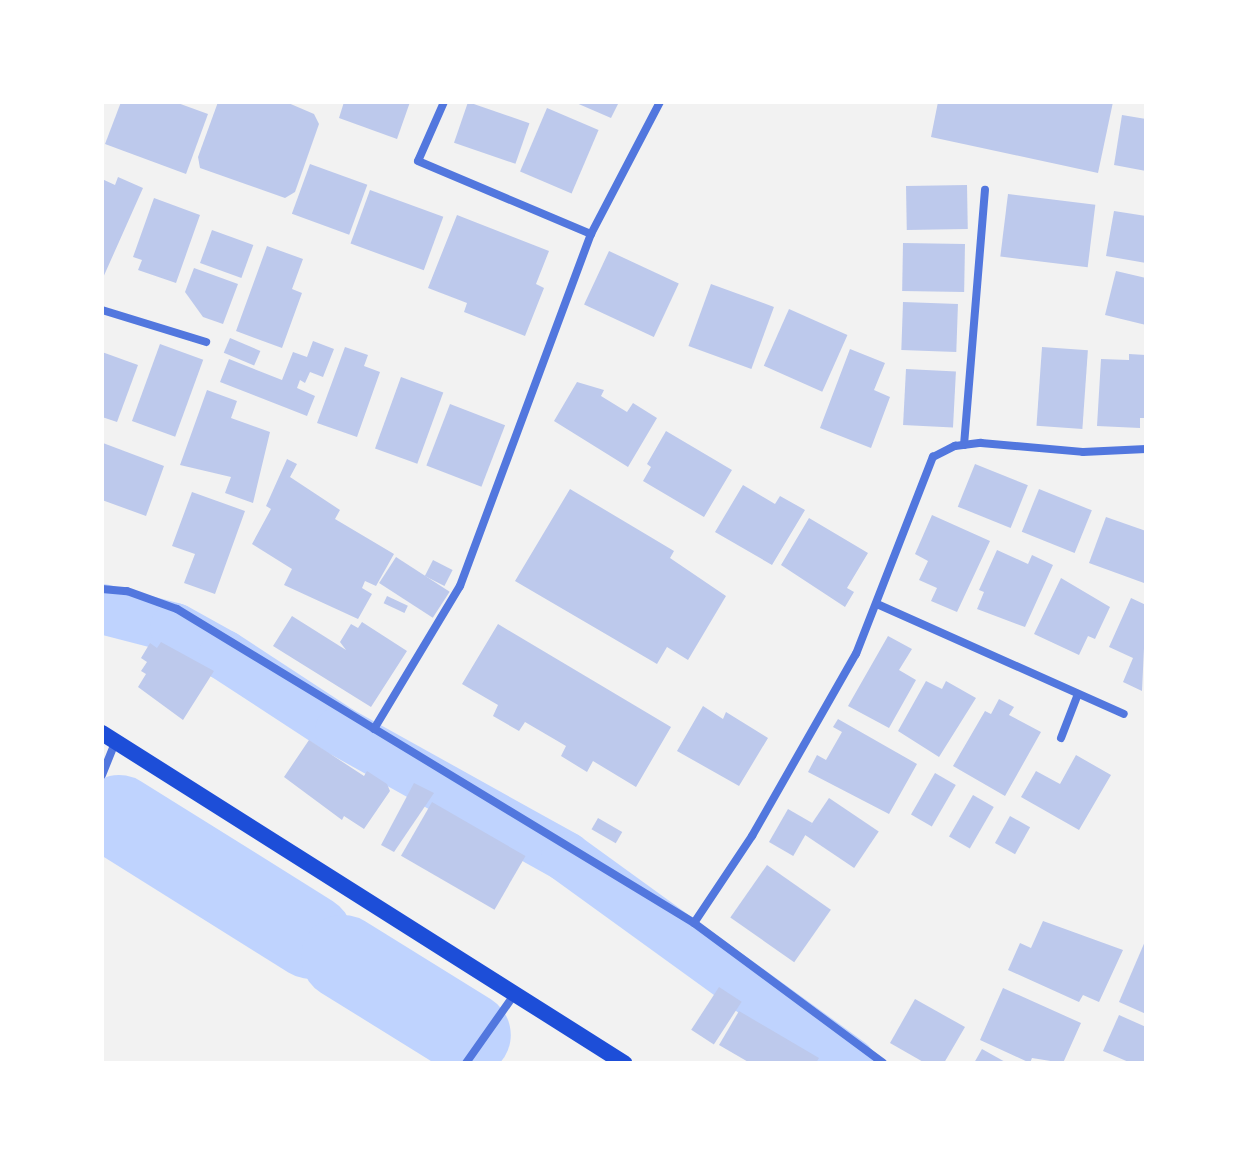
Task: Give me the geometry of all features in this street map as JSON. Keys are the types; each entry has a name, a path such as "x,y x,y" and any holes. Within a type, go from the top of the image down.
{"main road":[{"path":"109,738 624,1063"}],"street":[{"path":"444,102 418,161 591,234"},
{"path":"374,729 460,586 591,234 660,102"},
{"path":"964,445 985,190"},
{"path":"102,310 206,342"},
{"path":"694,923 820,721 877,604 933,457 964,445 1083,452 1146,449"},
{"path":"102,589 127,591 177,609 694,923 883,1063"},
{"path":"877,604 1124,714"},
{"path":"1061,738 1078,694"},
{"path":"102,775 109,738"},
{"path":"466,1063 514,995"}],"building":[{"path":"121,102 175,102 208,114 186,174 105,144"},
{"path":"218,102 286,102 314,114 319,124 295,192 285,198 200,168 198,157"},
{"path":"344,102 410,102 397,139 339,118"},
{"path":"468,102 529,123 515,164 454,143"},
{"path":"574,102 619,102 611,118"},
{"path":"938,102 1113,102 1098,173 931,137"},
{"path":"547,108 599,130 572,193 520,172"},
{"path":"1122,115 1146,119 1146,171 1114,165"},
{"path":"310,164 367,185 349,235 292,214"},
{"path":"118,177 143,188 102,280 102,179 115,185"},
{"path":"967,185 968,229 907,230 906,186"},
{"path":"370,190 443,217 424,270 351,244"},
{"path":"1008,194 1095,205 1088,267 1000,257"},
{"path":"154,198 200,215 176,283 138,270 142,260 133,257"},
{"path":"1114,211 1146,216 1146,263 1106,256"},
{"path":"457,215 549,251 536,284 544,288 525,336 464,312 467,303 428,288"},
{"path":"212,230 253,245 241,278 200,263"},
{"path":"903,243 965,244 964,292 902,291"},
{"path":"267,246 303,259 292,289 302,293 282,348 236,331"},
{"path":"609,251 679,284 654,337 584,304"},
{"path":"194,268 238,284 223,324 203,317 185,292"},
{"path":"1116,271 1146,278 1146,325 1105,315"},
{"path":"711,284 774,307 751,369 688,346"},
{"path":"903,302 958,304 956,352 901,350"},
{"path":"789,309 847,335 822,392 764,366"},
{"path":"230,338 260,351 254,366 224,353"},
{"path":"313,341 334,349 323,377 310,372 305,383 300,380 297,388 315,396 307,416 220,382 229,359 282,380 293,352 307,357"},
{"path":"160,344 203,360 175,437 132,421"},
{"path":"345,347 368,355 364,366 380,372 357,437 317,423"},
{"path":"1042,347 1088,350 1082,429 1036,426"},
{"path":"850,349 885,363 874,390 890,397 871,448 820,428"},
{"path":"102,352 138,365 117,422 102,417"},
{"path":"1129,354 1146,355 1146,418 1140,418 1140,428 1097,426 1101,359 1129,360"},
{"path":"906,369 956,372 953,428 903,425"},
{"path":"401,377 443,392 417,464 375,448"},
{"path":"577,382 604,390 601,396 627,412 633,403 657,418 628,467 554,421"},
{"path":"207,390 237,401 231,418 270,432 253,503 225,493 231,477 180,465"},
{"path":"450,404 505,425 481,487 426,466"},
{"path":"666,431 732,470 704,517 643,481 651,467 647,464"},
{"path":"103,443 164,466 146,516 102,500"},
{"path":"287,459 297,464 290,477 340,510 335,519 394,554 376,586 365,581 362,588 372,594 358,619 284,585 292,569 252,544 271,509 266,506"},
{"path":"975,464 1028,485 1011,528 958,507"},
{"path":"743,485 775,504 780,496 805,510 772,565 715,532"},
{"path":"570,489 674,551 670,558 726,596 688,660 667,647 657,664 515,581"},
{"path":"1039,489 1092,510 1075,553 1022,532"},
{"path":"192,492 245,511 215,594 184,583 195,554 172,546"},
{"path":"932,515 990,541 957,612 931,601 937,588 919,580 928,561 915,554"},
{"path":"1106,517 1146,531 1144,583 1089,563"},
{"path":"809,518 868,553 847,588 854,592 845,607 781,565"},
{"path":"997,550 1028,564 1032,555 1053,565 1025,627 977,609 984,592 979,590"},
{"path":"396,557 450,592 433,618 379,583"},
{"path":"433,560 453,570 444,586 425,576"},
{"path":"1061,578 1110,607 1095,639 1088,636 1079,655 1034,634"},
{"path":"387,596 408,606 404,613 384,603"},
{"path":"1131,598 1146,605 1142,691 1123,682 1133,658 1109,647"},
{"path":"292,616 346,650 340,642 351,624 358,628 362,622 407,651 371,707 273,646"},
{"path":"498,624 671,727 636,787 593,761 587,772 561,756 566,746 525,722 519,731 493,716 498,705 462,684"},
{"path":"888,636 912,649 899,670 916,680 889,728 848,706"},
{"path":"161,642 214,671 183,720 138,687 146,674 141,671 147,662 141,658 150,643 157,648"},
{"path":"926,681 942,689 946,681 976,698 939,757 898,731"},
{"path":"999,699 1014,707 1009,715 1041,732 1005,796 953,766 985,711 991,714"},
{"path":"703,706 723,719 726,712 768,738 739,786 677,751"},
{"path":"838,719 917,764 889,814 808,772 817,755 826,760 842,732 833,727"},
{"path":"309,740 364,776 367,771 387,784 390,791 364,829 344,816 342,820 284,777"},
{"path":"1076,755 1111,775 1079,830 1021,797 1036,771 1060,784"},
{"path":"935,773 956,785 932,827 911,815"},
{"path":"414,783 434,793 394,852 381,845"},
{"path":"973,795 994,807 970,849 949,837"},
{"path":"829,798 879,832 854,868 804,834"},
{"path":"432,802 526,856 495,910 401,856"},
{"path":"788,809 812,823 793,856 769,842"},
{"path":"1010,816 1030,827 1015,854 995,843"},
{"path":"598,818 622,832 616,843 592,829"},
{"path":"767,865 831,910 794,962 730,917"},
{"path":"1043,921 1123,950 1099,1002 1083,995 1079,1002 1008,970 1020,943 1031,948"},
{"path":"1146,939 1146,1014 1119,1002"},
{"path":"719,987 742,1002 714,1044 691,1030"},
{"path":"1003,988 1081,1023 1063,1063 1032,1058 1030,1063 980,1040"},
{"path":"915,999 965,1027 944,1063 925,1063 890,1043"},
{"path":"739,1011 819,1058 816,1063 750,1063 719,1045"},
{"path":"1119,1015 1146,1027 1146,1063 1131,1063 1103,1051"},
{"path":"982,1049 1007,1063 974,1063"}],"waterway":[{"path":"102,609 175,628 224,655 340,731 566,857 851,1063"},
{"path":"119,817 311,937"},
{"path":"343,957 469,1035"}]}
